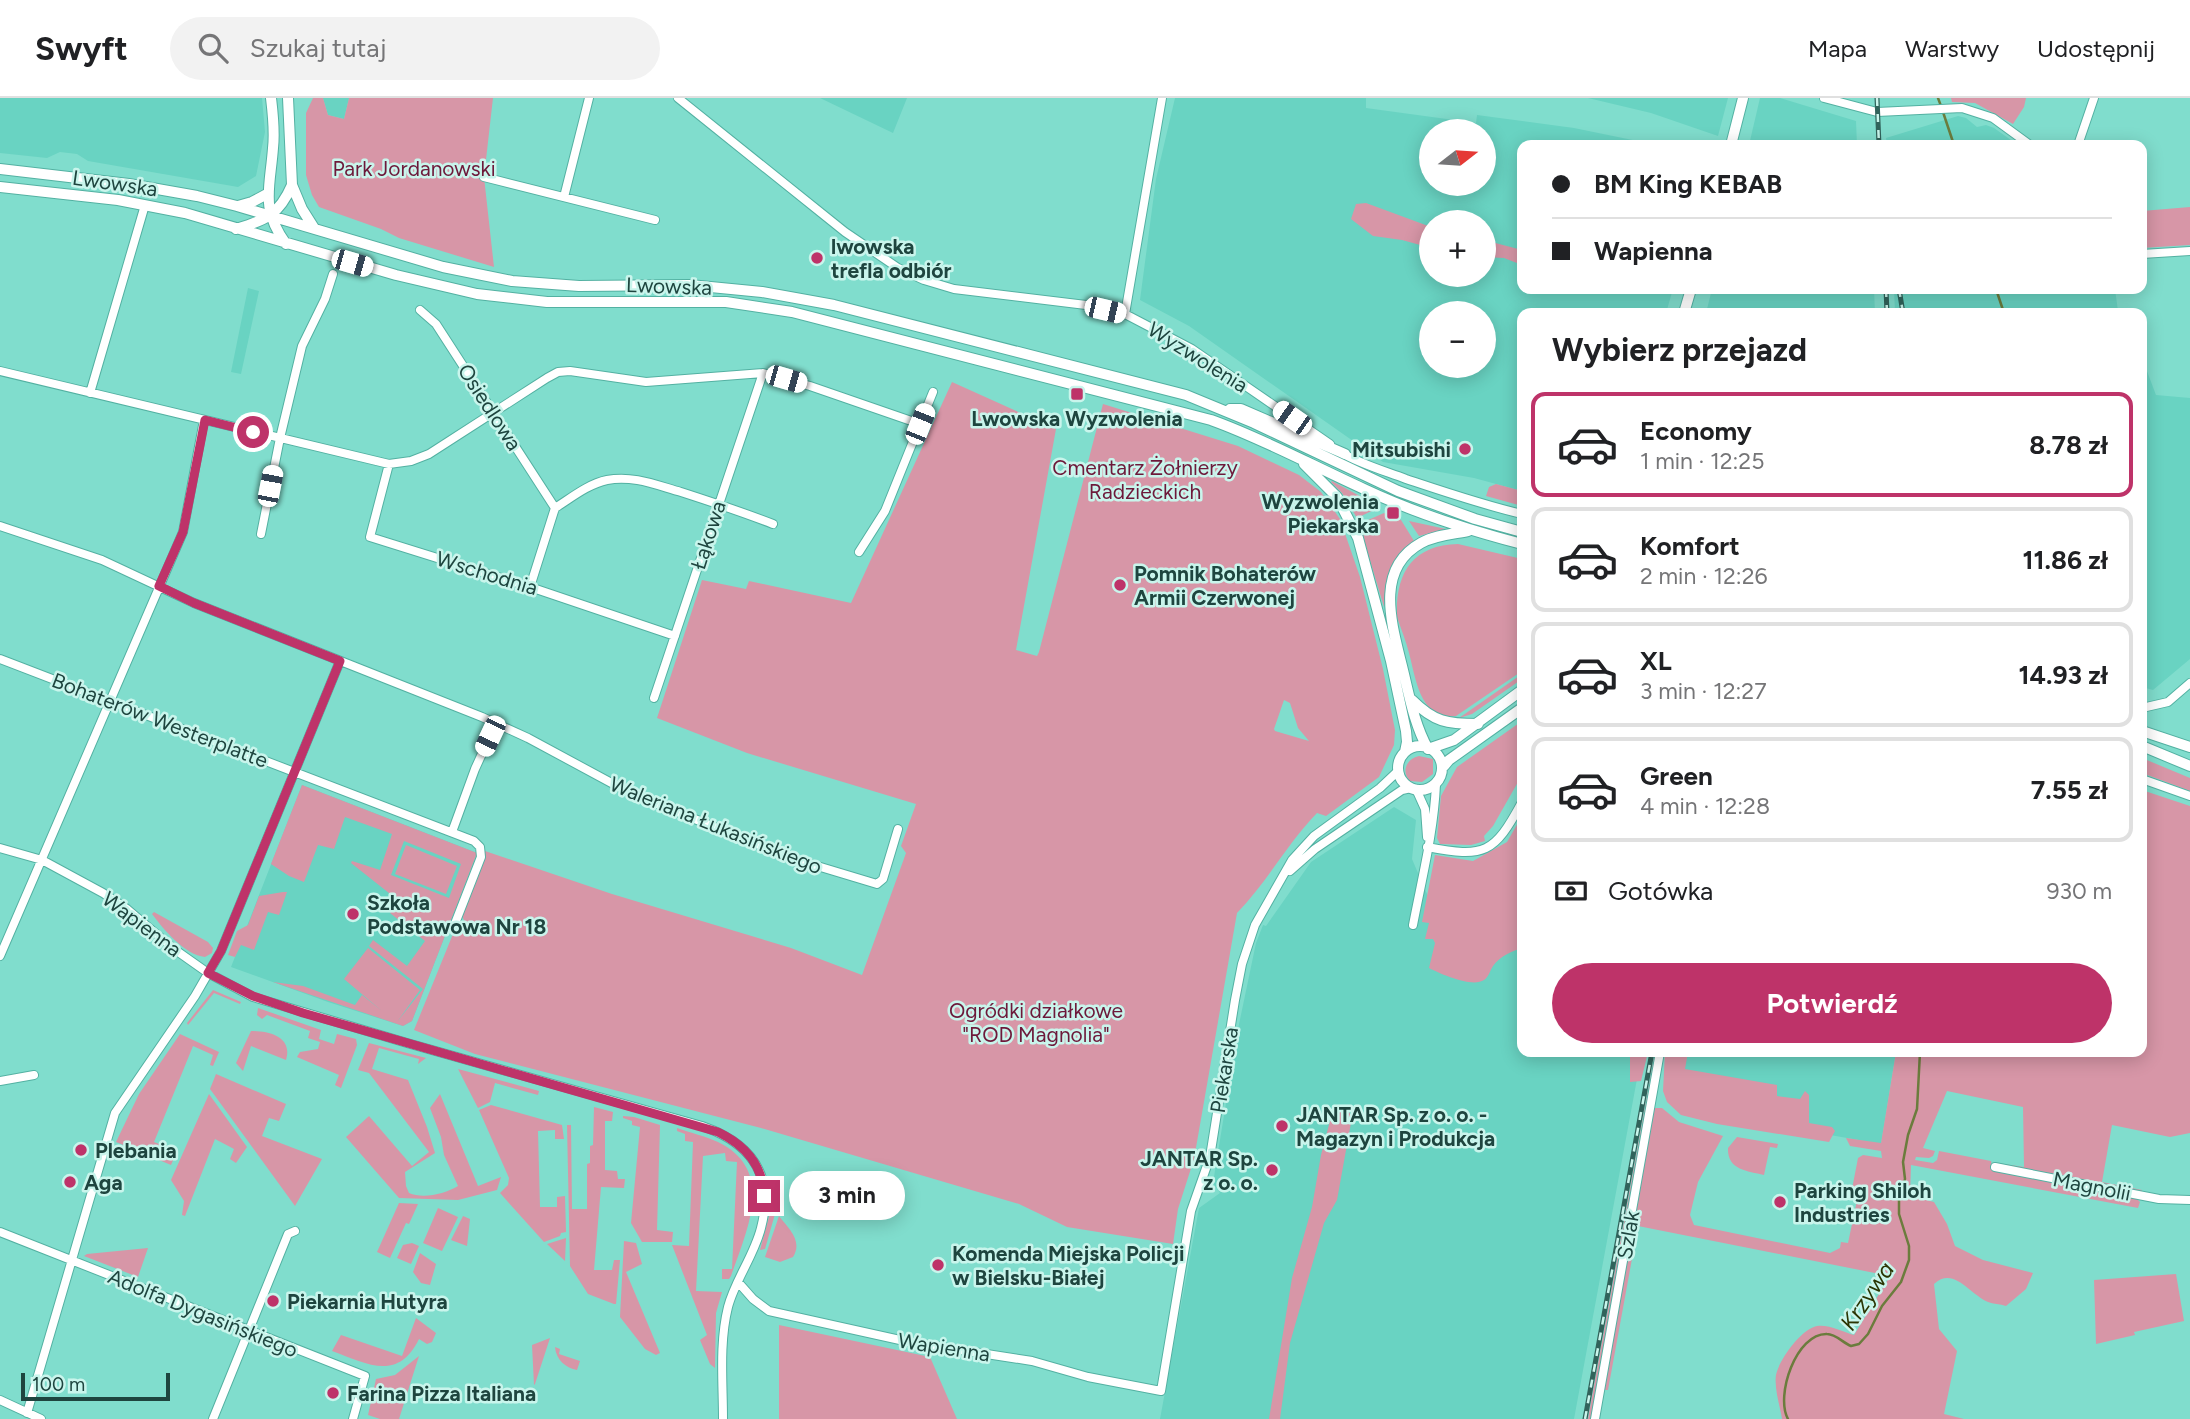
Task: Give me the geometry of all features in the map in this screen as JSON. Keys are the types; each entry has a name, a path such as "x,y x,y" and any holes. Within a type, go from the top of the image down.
{"main road":[{"path":"271,98 274,132 267,194 271,216 286,244"},
{"path":"288,98 292,185 314,228"},
{"path":"1732,140 1743,98"},
{"name":"Lwowska","path":"0,169 129,184 237,206 443,267 512,281 579,286 690,285 796,298 1186,395 1423,501 1517,530"},
{"path":"236,229 271,216 284,201 292,185"},
{"name":"Lwowska","path":"0,187 145,205 439,287 512,299 547,302 726,302 792,312 1175,409 1235,429 1294,456"},
{"path":"237,206 267,194"},
{"path":"1220,408 1241,409 1345,454"},
{"path":"1294,456 1395,502 1471,530 1517,543"},
{"path":"1294,456 1337,498 1358,538 1391,661 1406,731 1405,752"},
{"path":"1428,749 1418,728 1389,604 1394,573 1400,561 1420,544 1434,537 1471,530"},
{"path":"1428,749 1454,740 1517,694"},
{"path":"1410,698 1425,713 1442,722 1478,724"},
{"path":"1444,766 1436,753 1416,746 1399,758 1397,772 1400,779 1414,789 1428,790 1442,776 1448,760 1517,712"},
{"path":"2147,734 2190,747"},
{"path":"2147,748 2190,766"}],"street":[{"path":"565,197 589,98"},
{"name":"Wyzwolenia","path":"678,98 845,232 898,268 924,280 954,289 1086,305 1125,314 1192,349 1345,454 1441,491 1517,513"},
{"path":"1125,314 1162,98"},
{"path":"1824,98 1877,112 1962,108 1986,115 2024,140"},
{"path":"2080,140 2094,98"},
{"path":"484,177 654,220"},
{"path":"90,393 145,205"},
{"path":"2147,254 2190,251"},
{"path":"261,534 302,346 325,299 333,274"},
{"name":"Osiedlowa","path":"420,310 436,324 555,508"},
{"path":"0,371 389,464 411,461 429,454 547,378 564,371 646,382 762,373 810,386 920,424"},
{"name":"Łąkowa","path":"654,698 762,373"},
{"path":"859,552 885,511 933,392"},
{"path":"0,956 183,532 205,420"},
{"name":"Wschodnia","path":"389,464 370,537 675,636"},
{"path":"530,587 555,508 591,485 608,480 644,481 719,503 773,524"},
{"name":"Waleriana Łukasińskiego","path":"0,526 102,560 194,603 496,723 631,793 794,859 877,884 883,879 898,829"},
{"name":"Bohaterów Westerplatte","path":"0,659 474,841 481,851 456,921"},
{"path":"27,1413 115,1114 221,951 340,661"},
{"path":"2147,707 2168,702 2190,683"},
{"path":"452,832 475,769 496,723"},
{"name":"Piekarska","path":"1161,1391 1191,1211 1210,1157 1242,964 1255,925 1292,860 1314,836 1380,788 1397,772"},
{"path":"2147,781 2190,796"},
{"path":"1413,925 1427,847 1434,825 1436,784"},
{"path":"1414,789 1426,809 1427,847"},
{"name":"Piekarska","path":"1283,878 1315,849 1402,790 1414,789"},
{"path":"1427,847 1462,852 1488,848 1498,842 1517,810"},
{"name":"Wapienna","path":"0,848 43,860 103,893 208,973 253,996 303,1013 702,1126 732,1139 751,1156 760,1172 764,1188 761,1228 728,1306 722,1343 723,1419"},
{"name":"Szlak","path":"1595,1419 1659,1057"},
{"path":"0,1081 34,1075"},
{"name":"Magnolii","path":"1995,1167 2159,1199 2190,1200"},
{"path":"213,1419 288,1234 295,1231"},
{"name":"Adolfa Dygasińskiego","path":"0,1232 365,1376 353,1419"},
{"name":"Wapienna","path":"738,1282 753,1299 769,1311 909,1342 1032,1361 1088,1377 1161,1391"},
{"path":"0,1400 41,1419"}],"shaded area":[{"path":"0,98 262,98 265,132 256,176 238,187 88,161 77,154 60,152 47,158 0,153"},
{"path":"323,98 349,98 344,119 328,115"},
{"path":"820,98 907,98 893,133"},
{"path":"1175,98 1366,98 1366,108 1447,119 1419,119 1419,196 1496,196 1496,119 1476,119 1477,115 1574,128 1633,140 1517,140 1517,294 1672,294 1667,308 1517,308 1517,490 1474,478 1383,462 1189,326 1140,300 1156,179"},
{"path":"1588,98 1728,98 1718,136 1651,113"},
{"path":"1760,98 1780,98 1856,121 1857,140 1750,140"},
{"path":"1958,116 1966,118 1977,127 1986,125 1994,128 2011,140 1886,140"},
{"path":"248,288 259,291 241,374 231,372"},
{"path":"1711,294 1874,294 1875,308 1707,308"},
{"path":"1894,294 2116,294 2118,308 1895,308"},
{"path":"2147,371 2156,395 2190,398 2190,659 2153,690 2147,688"},
{"name":"Szkoła Podstawowa Nr 18","path":"302,785 477,853 412,1021 403,1026 231,967"},
{"path":"1394,807 1416,820 1412,859 1430,901 1517,917 1517,1057 1641,1057 1574,1419 1160,1419 1199,1208 1220,1193 1213,1183 1238,1029 1256,943 1263,925 1266,926 1311,862"},
{"path":"1678,1057 1895,1057 1881,1144 1679,1108"}],"green space":[{"name":"Park Jordanowski","path":"313,98 323,98 328,115 344,119 349,98 493,98 484,177 494,267 399,238 319,207 306,175 306,113"},
{"path":"1951,98 2026,98 2024,107 2013,124 1975,103 1952,102"},
{"path":"1366,203 1419,223 1419,245 1373,236 1351,219 1356,204"},
{"path":"2190,207 2190,245 2147,248 2147,211"},
{"path":"1496,243 1517,249 1517,263 1496,258"},
{"name":"Ogródki działkowe \"ROD Magnolia\"","path":"952,382 1056,429 1016,650 1037,656 1039,652 1103,404 1238,446 1299,475 1321,492 1340,519 1360,577 1383,669 1395,730 1394,745 1379,777 1326,816 1317,813 1237,913 1194,1159 1178,1209 1173,1244 1067,1227 1019,1204 761,1128 475,1054 414,1030 455,929 462,929 466,924 461,914 485,851 612,894 791,948 862,975 906,853 901,846 916,804 747,753 657,718 702,580 746,589 749,581 851,603","holes":["1284,700 1290,703 1298,728 1309,741 1275,731"]},
{"path":"1332,481 1380,507 1357,518"},
{"path":"1496,484 1517,490 1517,505 1486,496 1489,487"},
{"path":"1384,513 1394,520 1401,520 1414,541 1398,555 1390,570 1384,607 1359,524"},
{"path":"1409,521 1446,529 1419,536"},
{"path":"1458,544 1517,558 1517,674 1456,716 1444,716 1427,705 1417,686 1397,617 1399,588 1409,565 1418,556 1442,546"},
{"path":"1517,677 1517,682 1472,714 1459,718"},
{"path":"1517,725 1517,784 1493,826 1484,836 1485,841 1471,845 1440,844 1437,838 1441,796 1457,767"},
{"path":"1419,756 1433,759 1433,774 1422,782 1410,781 1406,766"},
{"path":"2147,760 2190,778 2190,791 2147,775"},
{"path":"302,785 477,853 412,1021 403,1026 273,982 303,986 355,1005 362,995 382,1011 344,979 368,948 420,990 397,1022 423,989 369,946 373,940 407,966 425,941 390,913 399,901 351,863 352,861 380,870 392,834 345,817 334,849 318,845 304,882 271,864","holes":["404,841 461,864 449,898 391,875"]},
{"path":"2147,792 2190,806 2190,1133 2170,1137 2112,1125 2102,1182 2142,1190 2141,1192 1998,1165 1997,1163 2024,1167 2023,1107 1947,1091 1923,1148 1935,1151 1933,1156 1916,1157 1915,1160 1933,1163 1937,1160 1939,1151 1991,1161 1993,1170 2137,1199 2140,1202 2138,1208 1911,1165 1910,1196 1934,1202 1947,1224 1955,1246 1983,1260 2033,1273 2026,1289 2006,1306 1988,1302 1955,1280 1941,1279 1934,1284 1939,1329 1957,1351 1944,1414 1964,1419 1782,1419 1776,1391 1776,1375 1781,1361 1792,1346 1804,1333 1817,1326 1831,1327 1854,1335 1890,1276 1638,1226 1608,1390 1603,1390 1650,1120 1655,1108 1662,1108 1679,1122 1723,1136 1698,1182 1690,1215 1694,1225 1830,1253 1840,1248 1841,1242 1848,1243 1859,1191 1852,1189 1858,1158 1863,1155 1882,1158 1881,1151 1850,1146 1846,1138 1881,1143 1895,1057 2147,1057"},
{"path":"1517,825 1517,950 1499,959 1486,979 1479,982 1456,979 1429,968 1435,943 1433,939 1425,939 1429,923 1422,922 1435,855 1473,861 1507,842"},
{"path":"406,845 457,866 446,894 395,874"},
{"path":"287,892 279,915 268,912 254,950 241,945 235,957 228,955 237,931 248,925 259,896"},
{"path":"154,912 208,942 213,948 212,953 205,957 190,952 169,934 152,914"},
{"path":"213,990 241,1002 240,1004 214,993 188,1025 187,1023"},
{"path":"258,1008 321,1030 319,1039 334,1044 337,1034 356,1039 357,1045 341,1088 335,1085 339,1075 297,1057 300,1052 318,1049 320,1042 308,1038 310,1031 267,1015 262,1019 257,1015"},
{"path":"251,1031 272,1034 283,1041 287,1052 286,1060 251,1046 243,1071 236,1063"},
{"path":"180,1034 219,1052 213,1066 210,1065 213,1055 193,1046 154,1142 177,1151 171,1165 116,1142 139,1094"},
{"path":"369,1043 426,1058 418,1064 419,1059 379,1048 372,1069 408,1080 435,1153 405,1172 409,1193 434,1195 458,1186 444,1155 441,1137 430,1108 440,1094 478,1186 501,1177 497,1190 458,1200 399,1198 346,1137 369,1116 412,1166 429,1152 369,1073 358,1070"},
{"path":"1630,1057 1647,1057 1641,1081 1630,1082"},
{"path":"1654,1057 1657,1057 1592,1419 1588,1419"},
{"path":"1665,1057 1687,1057 1685,1069 1777,1085 1777,1096 1800,1099 1805,1091 1809,1095 1809,1123 1832,1127 1835,1131 1829,1142 1717,1124 1681,1115 1667,1102 1663,1091"},
{"path":"458,1069 539,1091 538,1095 495,1083 490,1102 478,1108"},
{"path":"216,1074 286,1104 279,1121 269,1118 262,1136 322,1159 295,1206 210,1089"},
{"path":"209,1094 247,1147 236,1163 230,1159 234,1149 215,1139 185,1216 182,1215 184,1201 171,1180"},
{"path":"491,1105 562,1125 564,1139 555,1139 555,1130 538,1131 540,1207 557,1207 557,1197 565,1196 566,1232 560,1236 544,1242 500,1193 508,1185 509,1178 479,1110"},
{"path":"1345,1105 1352,1117 1337,1200 1324,1223 1290,1343 1280,1419 1269,1419 1292,1278 1312,1207 1321,1155 1331,1117"},
{"path":"594,1107 613,1112 612,1121 605,1121 605,1170 617,1171 618,1179 625,1179 624,1188 601,1187 594,1270 612,1270 614,1260 620,1260 616,1304 588,1294 570,1266 567,1125 571,1125 572,1209 587,1209 587,1164 590,1163 590,1146 593,1145"},
{"path":"623,1116 660,1125 657,1230 673,1232 672,1242 642,1242 631,1223 640,1127 632,1125 632,1121"},
{"path":"677,1128 718,1142 736,1154 747,1169 752,1185 752,1203 744,1240 731,1276 729,1279 722,1279 722,1269 732,1269 737,1162 726,1161 725,1153 703,1156 696,1291 722,1292 716,1313 715,1368 710,1364 700,1340 707,1335 672,1245 689,1246 693,1142 685,1141 685,1134 677,1131"},
{"path":"1737,1137 1778,1144 1777,1148 1770,1147 1764,1175 1739,1168 1731,1161 1728,1148"},
{"path":"399,1203 418,1204 390,1258 377,1252"},
{"path":"438,1208 458,1217 442,1251 423,1243"},
{"path":"771,1209 775,1214 765,1249 760,1250"},
{"path":"463,1216 470,1219 467,1246 451,1240"},
{"path":"779,1216 796,1240 793,1257 780,1262 765,1257"},
{"path":"566,1238 565,1261 547,1244"},
{"path":"624,1241 636,1243 642,1264 626,1272 660,1353 656,1355 645,1349 620,1317"},
{"path":"412,1243 419,1246 411,1264 397,1258 403,1245"},
{"path":"148,1248 138,1277 84,1256 87,1254"},
{"path":"420,1253 436,1264 430,1285 421,1283 413,1272"},
{"path":"2176,1274 2184,1321 2096,1344 2094,1280"},
{"path":"416,1318 436,1333 432,1342 427,1344 419,1339 411,1352 391,1365 369,1364 332,1351 341,1335 402,1356"},
{"path":"779,1325 930,1357 957,1419 779,1419"},
{"path":"550,1338 535,1384 534,1385 532,1345"},
{"path":"555,1347 560,1349 559,1354 580,1361 577,1370 562,1363"},
{"path":"419,1356 399,1419 380,1419 368,1415 376,1379 395,1375"}],"waterway":[{"name":"Krzywa","path":"1938,98 1941,106"},
{"name":"Krzywa","path":"1943,112 1952,140"},
{"name":"Krzywa","path":"1998,294 2002,308"},
{"name":"Krzywa","path":"1788,1419 1784,1396 1786,1382 1798,1354 1806,1344 1816,1336 1827,1334 1851,1346 1859,1344 1868,1334 1882,1306 1901,1282 1909,1260 1909,1246 1899,1214 1899,1199 1905,1179 1903,1162 1908,1135 1917,1109 1920,1057"}],"railway":[{"path":"1877,98 1879,140"},
{"path":"1886,294 1887,308"},
{"path":"1900,294 1902,308"},
{"path":"1585,1419 1651,1057"}],"place":[{"name":"lwowska trefla odbiór","path":"817,258"},
{"name":"Lwowska Wyzwolenia","path":"1077,394"},
{"name":"Mitsubishi","path":"1465,449"},
{"name":"Wyzwolenia Piekarska","path":"1393,513"},
{"name":"Pomnik Bohaterów Armii Czerwonej","path":"1120,585"},
{"name":"Szkoła Podstawowa Nr 18","path":"353,914"},
{"name":"JANTAR Sp. z o. o. - Magazyn i Produkcja","path":"1282,1126"},
{"name":"Plebania","path":"81,1150"},
{"name":"JANTAR Sp. z o. o.","path":"1272,1170"},
{"name":"Aga","path":"70,1182"},
{"name":"Parking Shiloh Industries","path":"1780,1202"},
{"name":"Komenda Miejska Policji w Bielsku-Białej","path":"938,1265"},
{"name":"Piekarnia Hutyra","path":"273,1301"},
{"name":"Farina Pizza Italiana","path":"333,1393"}],"route":[{"path":"253,432 205,420 183,532 159,586 194,603 340,661 221,951 208,973 253,996 303,1013 718,1132 732,1139 751,1156 760,1172 764,1196"}],"park label":[{"name":"Cmentarz Żołnierzy Radzieckich","path":"1145,479"}]}
